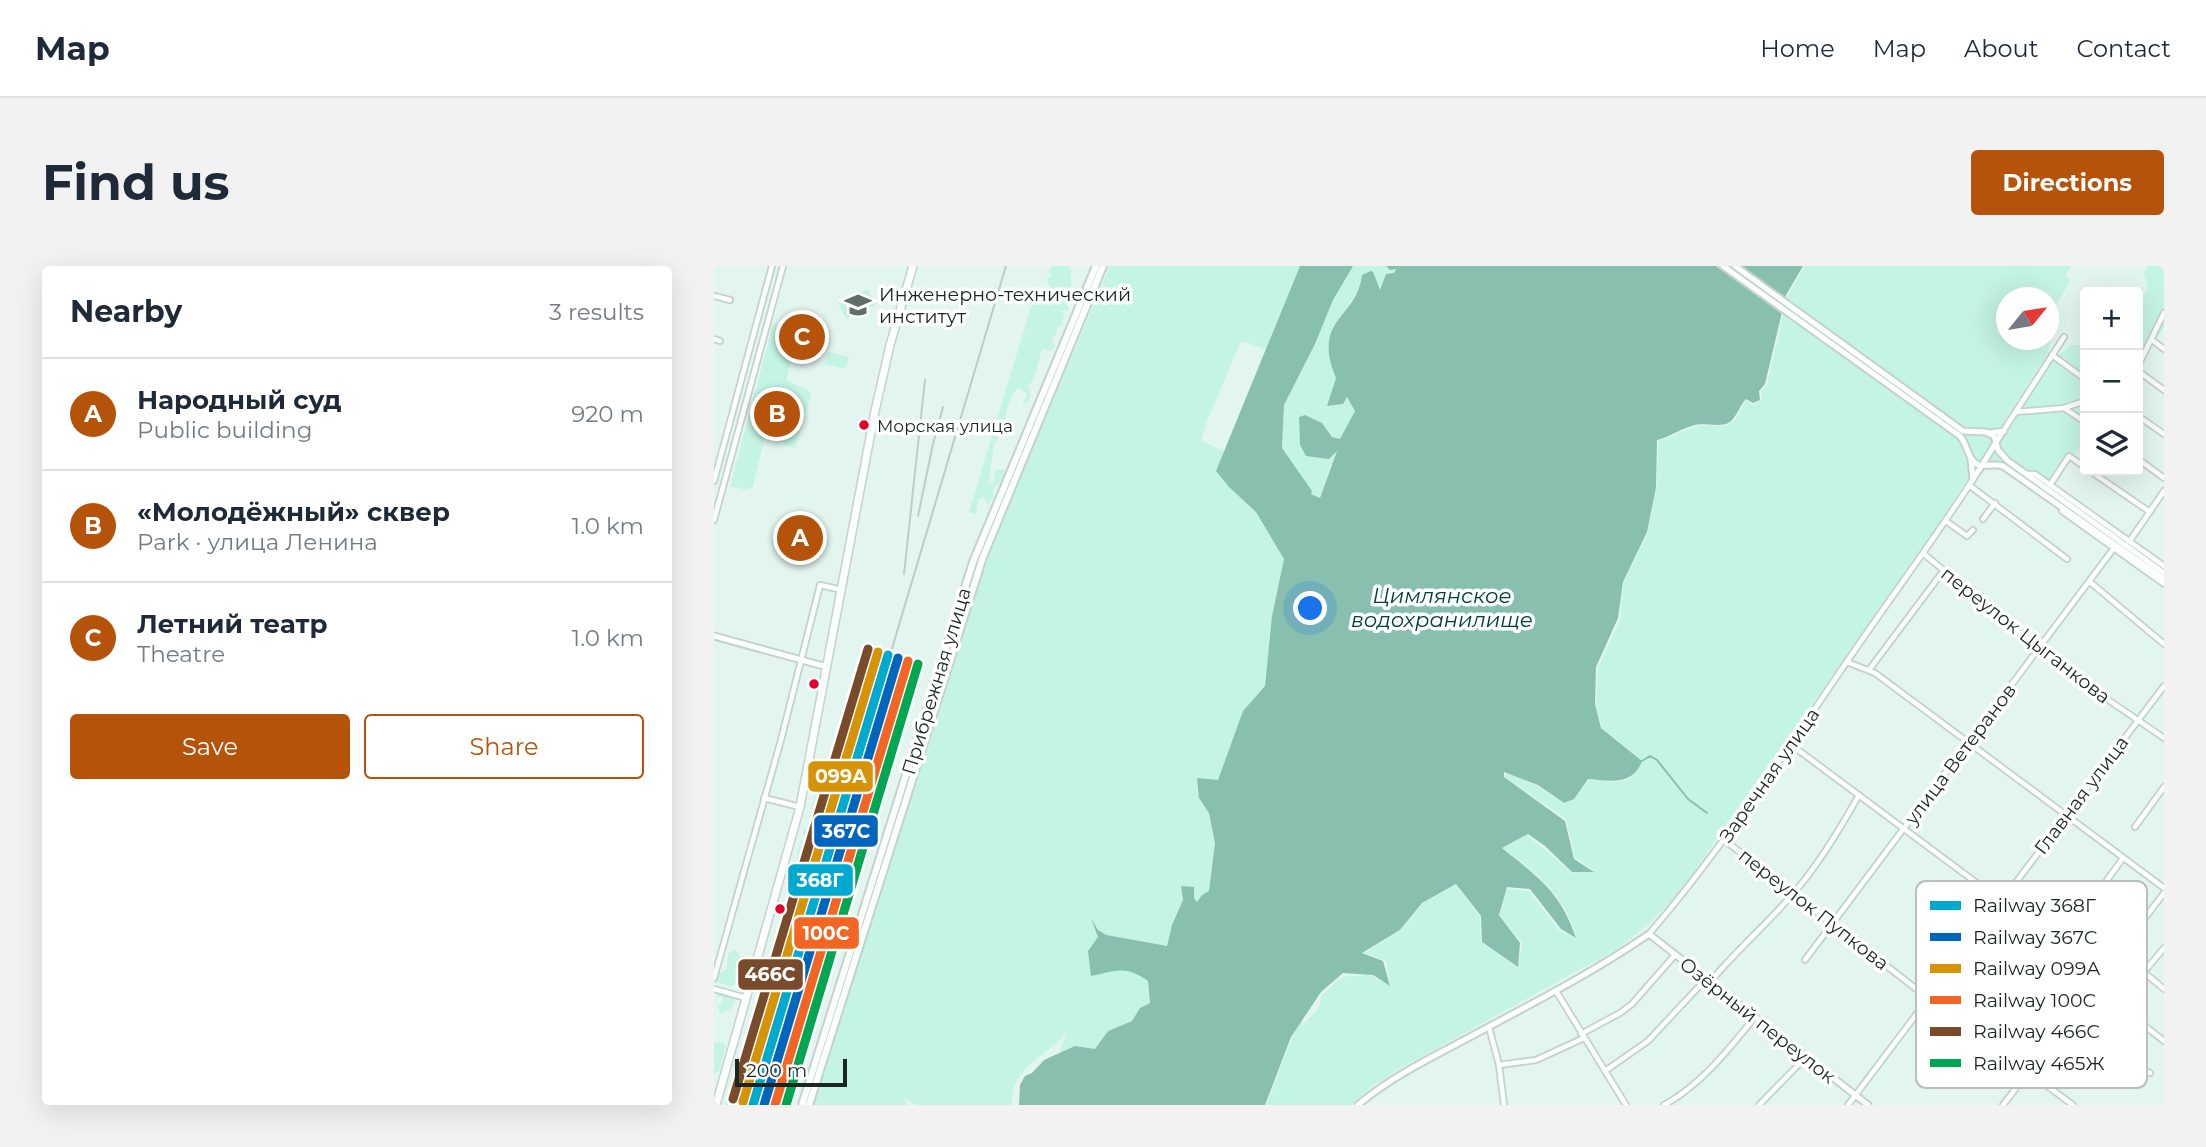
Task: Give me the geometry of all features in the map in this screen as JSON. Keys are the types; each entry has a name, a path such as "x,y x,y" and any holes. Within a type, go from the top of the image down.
{"main road":[{"path":"716,1105 800,807 875,411 890,345 913,266"},
{"name":"Прибрежная улица","path":"802,1105 973,562 1097,266"},
{"name":"Прибрежная улица","path":"809,1105 983,556 1103,266"}],"street":[{"path":"714,481 772,266"},
{"path":"714,520 783,266"},
{"path":"1723,266 1963,431 2000,436"},
{"path":"1735,266 1960,436 1968,447 1971,482 2067,559"},
{"path":"714,296 730,300"},
{"path":"2143,357 2164,313"},
{"name":"Заречная улица","path":"1358,1105 1419,1064 1611,960 1649,934 1677,903 1924,554 2064,337"},
{"path":"2152,340 2164,349"},
{"path":"2052,355 2080,375"},
{"path":"2143,375 2164,390"},
{"path":"2015,412 2064,408 2080,403"},
{"path":"2064,408 2080,419"},
{"path":"2143,419 2164,434"},
{"path":"730,427 739,429"},
{"path":"1968,447 1977,433"},
{"path":"1990,433 2000,436"},
{"path":"2000,436 2001,455 2024,477 2164,582"},
{"path":"2050,485 2069,456 2080,464"},
{"path":"1971,460 1980,467 2003,466 2024,477 2164,573"},
{"path":"2143,463 2164,478"},
{"path":"2024,477 2035,474 2164,566"},
{"path":"2097,476 2150,512"},
{"path":"2024,477 2030,488 2164,582"},
{"path":"2129,542 2164,491"},
{"path":"1983,519 1995,503"},
{"path":"1946,521 1967,537 1973,530"},
{"name":"улица Ветеранов","path":"1805,960 2114,548"},
{"name":"переулок Цыганкова","path":"1924,554 2063,668 2164,738"},
{"path":"1869,670 1944,570"},
{"path":"2090,582 2164,644"},
{"path":"714,978 781,740 820,585 842,590"},
{"path":"714,636 827,667"},
{"path":"1847,662 1869,670 1939,720 2164,890 2147,914"},
{"name":"Главная улица","path":"2016,881 2164,687"},
{"path":"1790,744 1973,881"},
{"path":"2135,827 2164,787"},
{"path":"1605,1071 1648,1041 1793,894 1841,827 1859,795"},
{"path":"764,798 800,807"},
{"name":"переулок Пупкова","path":"1723,839 1916,989"},
{"path":"2106,881 2123,858"},
{"name":"Озёрный переулок","path":"1649,934 1868,1105"},
{"path":"2147,968 2164,948"},
{"path":"1499,1065 1536,1060 1583,1036 1632,1004 1675,955"},
{"path":"2147,976 2164,989"},
{"path":"715,991 746,998"},
{"path":"1556,991 1626,1105"},
{"name":"Главная улица","path":"1848,1105 1916,1014"},
{"path":"1664,1105 1714,1065 1755,1017"},
{"path":"1489,1027 1499,1065 1504,1105"},
{"path":"2147,1028 2164,1041"},
{"path":"1759,1105 1807,1056"},
{"path":"2003,1105 2016,1088"},
{"name":"переулок Пупкова","path":"2050,1088 2073,1105"}],"shaded area":[{"path":"1052,266 1069,266 1071,269 1071,289 1062,291 1069,310 1062,310 1062,325 1058,327 1056,336 1052,336 1052,351 1042,349 1033,381 1028,385 1029,401 1023,404 1027,394 1018,387 1010,401 1001,433 994,443 989,482 990,484 994,481 995,470 1005,470 1003,479 992,490 994,496 988,504 983,497 978,499 976,514 969,512 1035,294 1044,299 1045,306 1050,287 1047,279 1052,276 1049,271"},
{"path":"1110,266 1300,266 1266,349 1241,341 1201,441 1225,451 1216,471 1256,512 1284,559 1272,616 1265,686 1243,711 1218,780 1198,778 1199,798 1209,813 1215,843 1209,892 1197,903 1194,898 1183,900 1172,925 1167,946 1144,945 1112,938 1101,933 1093,922 1098,937 1088,951 1091,964 1134,971 1148,980 1150,1003 1140,1008 1132,1021 1108,1031 1095,1049 1072,1048 1059,1055 1067,1031 1023,1071 1013,1091 1012,1105 917,1105 904,1098 908,1105 814,1105 974,596 1002,520"},
{"path":"1353,266 1386,266 1390,270 1396,269 1386,278 1380,290 1361,286 1339,319 1330,339 1331,363 1336,378 1333,385 1347,397 1355,411 1341,439 1333,437 1322,423 1305,415 1299,418 1300,445 1337,449 1320,498 1311,494 1282,448 1284,405 1315,344 1333,300"},
{"path":"1805,266 2071,266 2065,275 2071,280 2059,300 2059,287 1996,287 1996,350 2048,350 2047,355 1930,537 1678,894 1648,925 1619,948 1399,1069 1371,1087 1351,1105 1266,1105 1299,1021 1303,1024 1310,1018 1318,1009 1321,996 1346,976 1361,976 1365,973 1391,986 1386,961 1365,953 1400,931 1423,903 1456,885 1480,917 1481,942 1518,968 1522,943 1500,915 1507,889 1529,891 1559,930 1577,939 1566,911 1549,887 1503,848 1527,835 1572,873 1594,871 1575,857 1566,819 1505,777 1506,773 1538,786 1564,804 1575,797 1589,780 1621,781 1634,775 1639,769 1642,760 1602,728 1596,704 1598,667 1620,620 1624,582 1647,534 1657,489 1658,441 1695,427 1726,426 1736,419 1746,400 1753,405 1762,400 1761,391 1767,385 1787,297"},
{"path":"2148,266 2164,266 2164,327 2143,358 2143,296 2148,288 2144,272"},
{"path":"868,289 876,305 846,319 838,303"},
{"path":"773,324 807,333 804,343 796,342 786,380 811,392 811,396 795,448 765,437 752,489 748,487 747,490 730,486"},
{"path":"2072,345 2080,345 2080,446 2044,498 1989,460 2053,359"},
{"path":"828,352 849,357 846,369 825,364"},
{"path":"830,756 832,759 826,786 828,788 821,800 812,835 803,837 815,795 819,793 814,791 820,770 828,765 829,761 825,759"},
{"path":"828,792 835,793 837,800 830,806 833,809 830,815 822,820 817,831 821,833 813,837 823,800"},
{"path":"804,839 809,843 813,841 812,856 820,858 816,865 803,873 795,871 798,848"},
{"path":"735,950 741,957 749,957 747,963 739,966 733,985 719,982 716,984 716,976 727,969 728,954"},
{"path":"781,966 786,969 782,975 784,979 776,1005 769,1001 765,1013 768,1013 769,1019 764,1017 762,1021 767,1032 763,1035 756,1029 747,1030 759,1024 767,999 765,995 780,977"},
{"path":"718,992 737,999 730,1009 720,1014 718,1006 723,1001 722,997 717,997"},
{"path":"747,1035 756,1038 756,1045 738,1099 739,1105 726,1105 730,1081 741,1053 749,1052 749,1043 744,1047"},
{"path":"723,1042 726,1045 719,1071 714,1074 714,1043"}],"water":[{"name":"Цимлянское водохранилище","path":"1300,266 1353,266 1333,300 1315,344 1284,405 1282,448 1312,491 1311,494 1320,498 1337,451 1329,459 1306,456 1300,445 1299,417 1305,415 1322,423 1332,437 1340,439 1355,411 1347,397 1343,404 1327,406 1336,378 1329,343 1338,320 1358,290 1362,275 1373,272 1380,290 1386,274 1394,273 1396,269 1390,270 1386,266 1803,266 1786,295 1765,384 1759,391 1760,400 1753,403 1746,399 1732,420 1726,424 1696,425 1657,440 1656,488 1647,532 1623,582 1618,618 1596,667 1595,704 1601,728 1642,761 1638,769 1633,775 1620,780 1588,779 1574,799 1564,803 1538,785 1504,772 1504,777 1565,821 1574,859 1594,872 1572,872 1528,834 1502,848 1546,886 1563,908 1576,938 1561,929 1530,889 1507,887 1499,915 1520,943 1518,967 1482,942 1481,916 1456,884 1422,903 1400,930 1362,953 1383,961 1390,986 1373,975 1343,973 1321,992 1291,1037 1265,1105 1019,1105 1020,1085 1025,1076 1032,1073 1044,1060 1075,1046 1095,1049 1108,1031 1132,1021 1140,1008 1150,1003 1148,981 1140,976 1127,971 1114,971 1091,976 1088,951 1098,937 1091,918 1098,930 1106,935 1167,946 1172,925 1183,900 1181,886 1194,887 1194,898 1197,902 1209,891 1215,843 1209,813 1199,798 1197,778 1218,780 1243,711 1265,686 1272,616 1284,559 1256,512 1216,471"}],"pier":[{"path":"1716,266 1742,266 1789,300 1785,316"}],"waterway":[{"path":"1642,761 1650,756 1657,760 1688,799 1707,813"}],"railway":[{"path":"756,1105 1006,266"},
{"path":"904,574 925,380"},
{"path":"918,516 943,407"}],"rail line":[{"name":"466С","path":"733,1099 868,649"},
{"name":"099А","path":"743,1102 878,652"},
{"name":"368Г","path":"753,1105 888,655"},
{"name":"367С","path":"764,1105 898,658"},
{"name":"100C","path":"775,1105 908,661"},
{"name":"465Ж","path":"786,1105 918,664"}],"place":[{"name":"Инженерно-технический институт","path":"858,305"},
{"name":"Летний театр","path":"802,337"},
{"name":"«Молодёжный» сквер","path":"777,414"},
{"name":"Морская улица","path":"864,425"},
{"name":"Народный суд","path":"800,538"}]}
